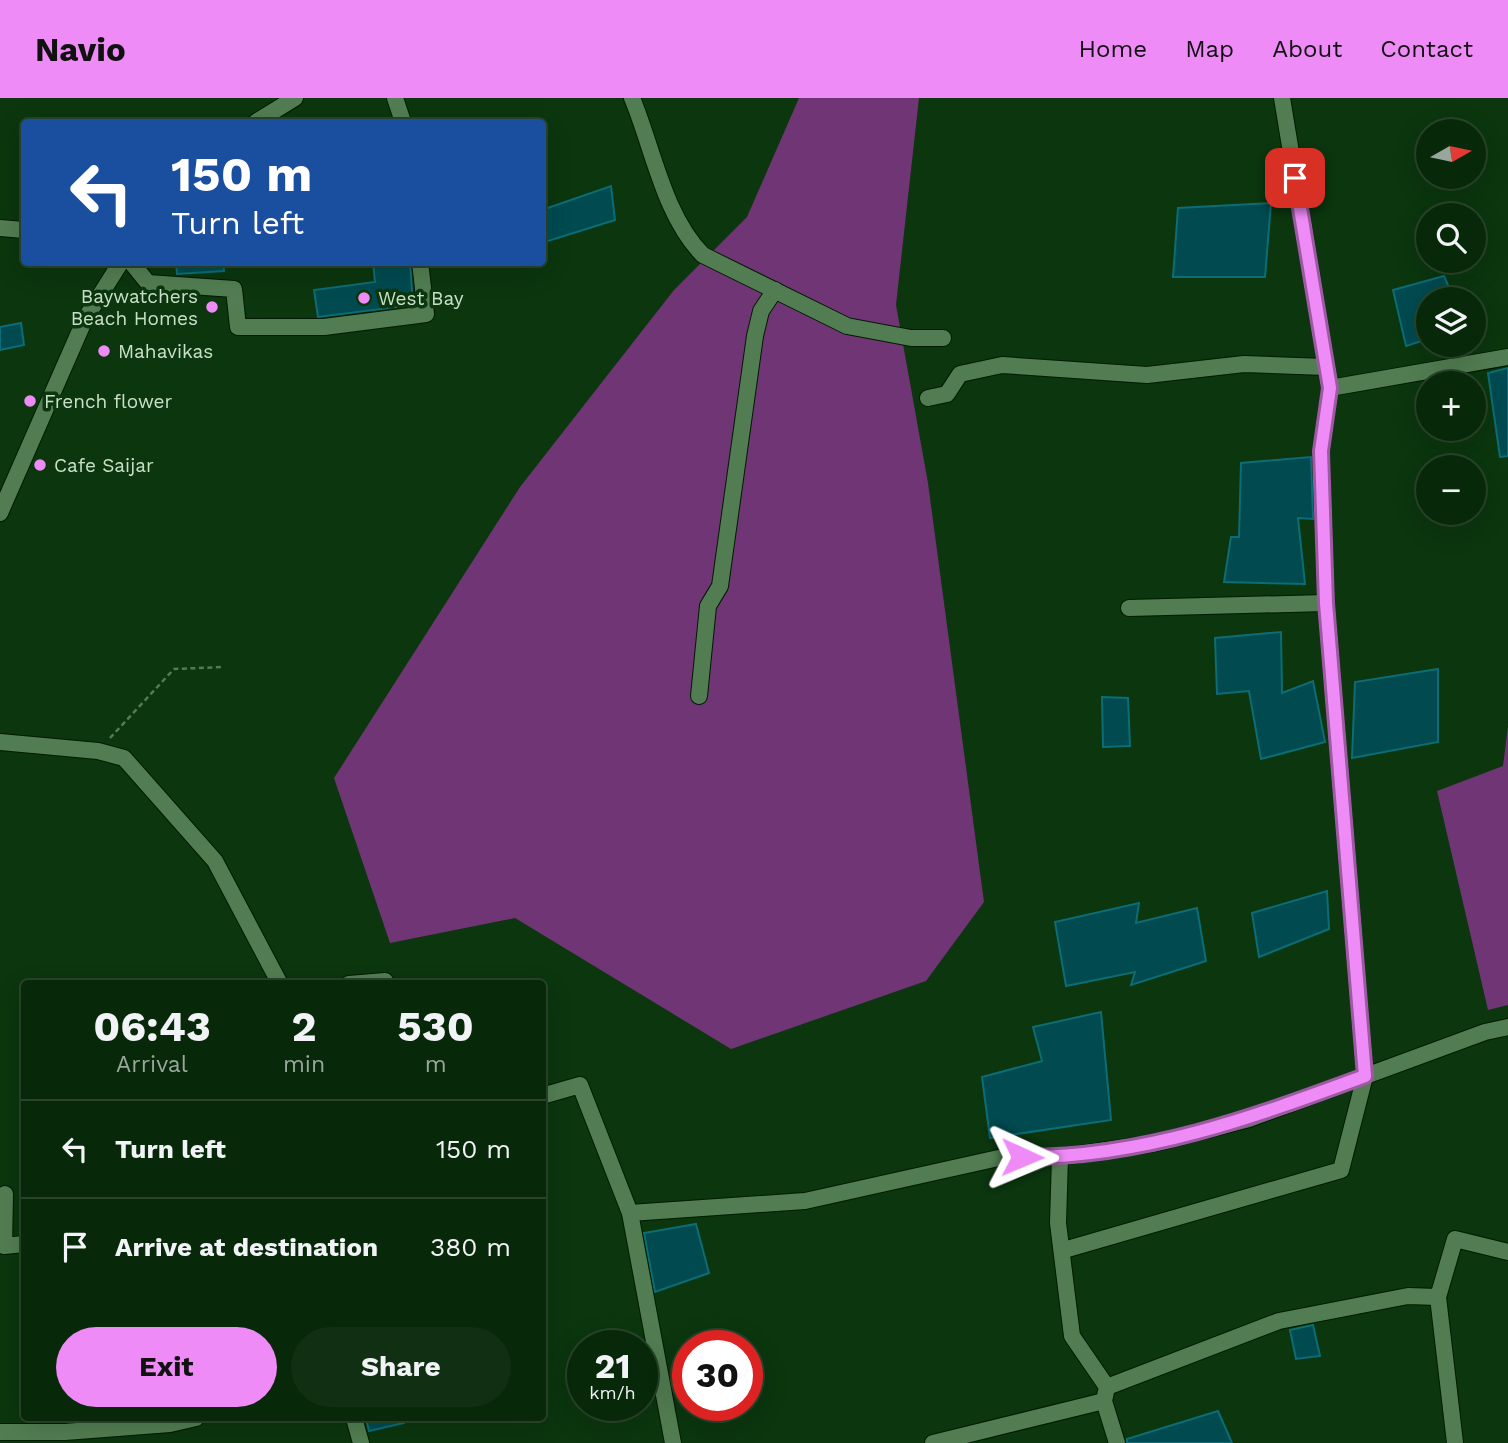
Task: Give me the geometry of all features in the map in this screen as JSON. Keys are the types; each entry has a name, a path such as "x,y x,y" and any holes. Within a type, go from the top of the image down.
{"street":[{"path":"261,119 295,98"},
{"path":"395,98 401,119"},
{"path":"632,98 673,213 693,245 703,255 847,326 911,338 943,338"},
{"path":"1064,1250 1341,1170 1365,1076 1326,603 1321,451 1330,388 1282,98"},
{"path":"0,228 21,230"},
{"path":"0,513 85,319 118,266"},
{"path":"134,266 148,283 234,289 238,327 324,327 426,314 420,266"},
{"path":"699,696 708,607 720,586 755,336 761,311 775,290"},
{"path":"1330,388 1508,357"},
{"path":"928,398 947,394 960,374 1002,366 1147,375 1244,364 1326,366"},
{"path":"1129,608 1326,603"},
{"path":"0,742 99,751 124,758 215,861 279,980"},
{"path":"630,1213 805,1201 1003,1157 1060,1157 1156,1143 1249,1119 1485,1032 1508,1027"},
{"path":"546,1095 580,1085 630,1213 673,1443"},
{"path":"1060,1157 1058,1223 1064,1250 1072,1336 1105,1394 1117,1443"},
{"path":"5,1194 4,1246 21,1244"},
{"path":"1455,1443 1438,1297 1455,1239 1508,1252"},
{"path":"933,1443 1105,1394 1279,1321 1408,1296 1438,1297"},
{"path":"0,1432 65,1432 169,1421"},
{"path":"356,1421 361,1443"}],"path":[{"path":"99,751 174,669 223,667"}],"shaded area":[{"path":"799,98 919,98 896,305 928,483 984,902 926,981 731,1049 515,918 390,943 334,778 520,487 674,290 747,217"},
{"path":"1508,726 1508,1005 1488,1010 1437,791 1503,766"}],"building":[{"path":"611,186 615,220 546,242 546,209"},
{"path":"1271,203 1265,277 1173,277 1178,208"},
{"path":"176,266 223,266 224,271 177,274"},
{"name":"West Bay","path":"373,266 410,266 413,305 318,317 314,290 375,282"},
{"path":"1444,276 1449,287 1416,287 1416,343 1406,346 1393,290"},
{"path":"21,323 24,345 0,350 0,327"},
{"path":"1508,368 1508,456 1500,457 1488,373"},
{"path":"1311,457 1313,519 1298,518 1305,584 1224,582 1231,537 1239,537 1241,463"},
{"path":"1281,632 1282,693 1313,681 1325,742 1261,759 1249,691 1217,694 1215,638"},
{"path":"1438,669 1438,742 1352,758 1355,682"},
{"path":"1102,697 1128,698 1130,746 1103,747"},
{"path":"1327,891 1329,929 1259,957 1252,913"},
{"path":"1139,903 1136,923 1197,908 1206,961 1131,985 1135,972 1066,986 1055,922"},
{"path":"1101,1012 1111,1120 990,1138 982,1077 1042,1061 1033,1027"},
{"path":"696,1224 709,1273 655,1292 644,1233"},
{"path":"1313,1325 1320,1356 1296,1359 1290,1330"},
{"path":"1218,1411 1232,1443 1127,1443 1127,1439"},
{"path":"367,1421 404,1421 404,1423 369,1431"}],"place":[{"name":"West Bay","path":"364,298"},
{"name":"Baywatchers Beach Homes","path":"212,307"},
{"name":"Mahavikas","path":"104,351"},
{"name":"French flower","path":"30,401"},
{"name":"Cafe Saijar","path":"40,465"}],"route":[{"path":"1022,1157 1060,1157 1156,1143 1249,1119 1365,1076 1326,603 1321,451 1330,388 1295,178"}]}
